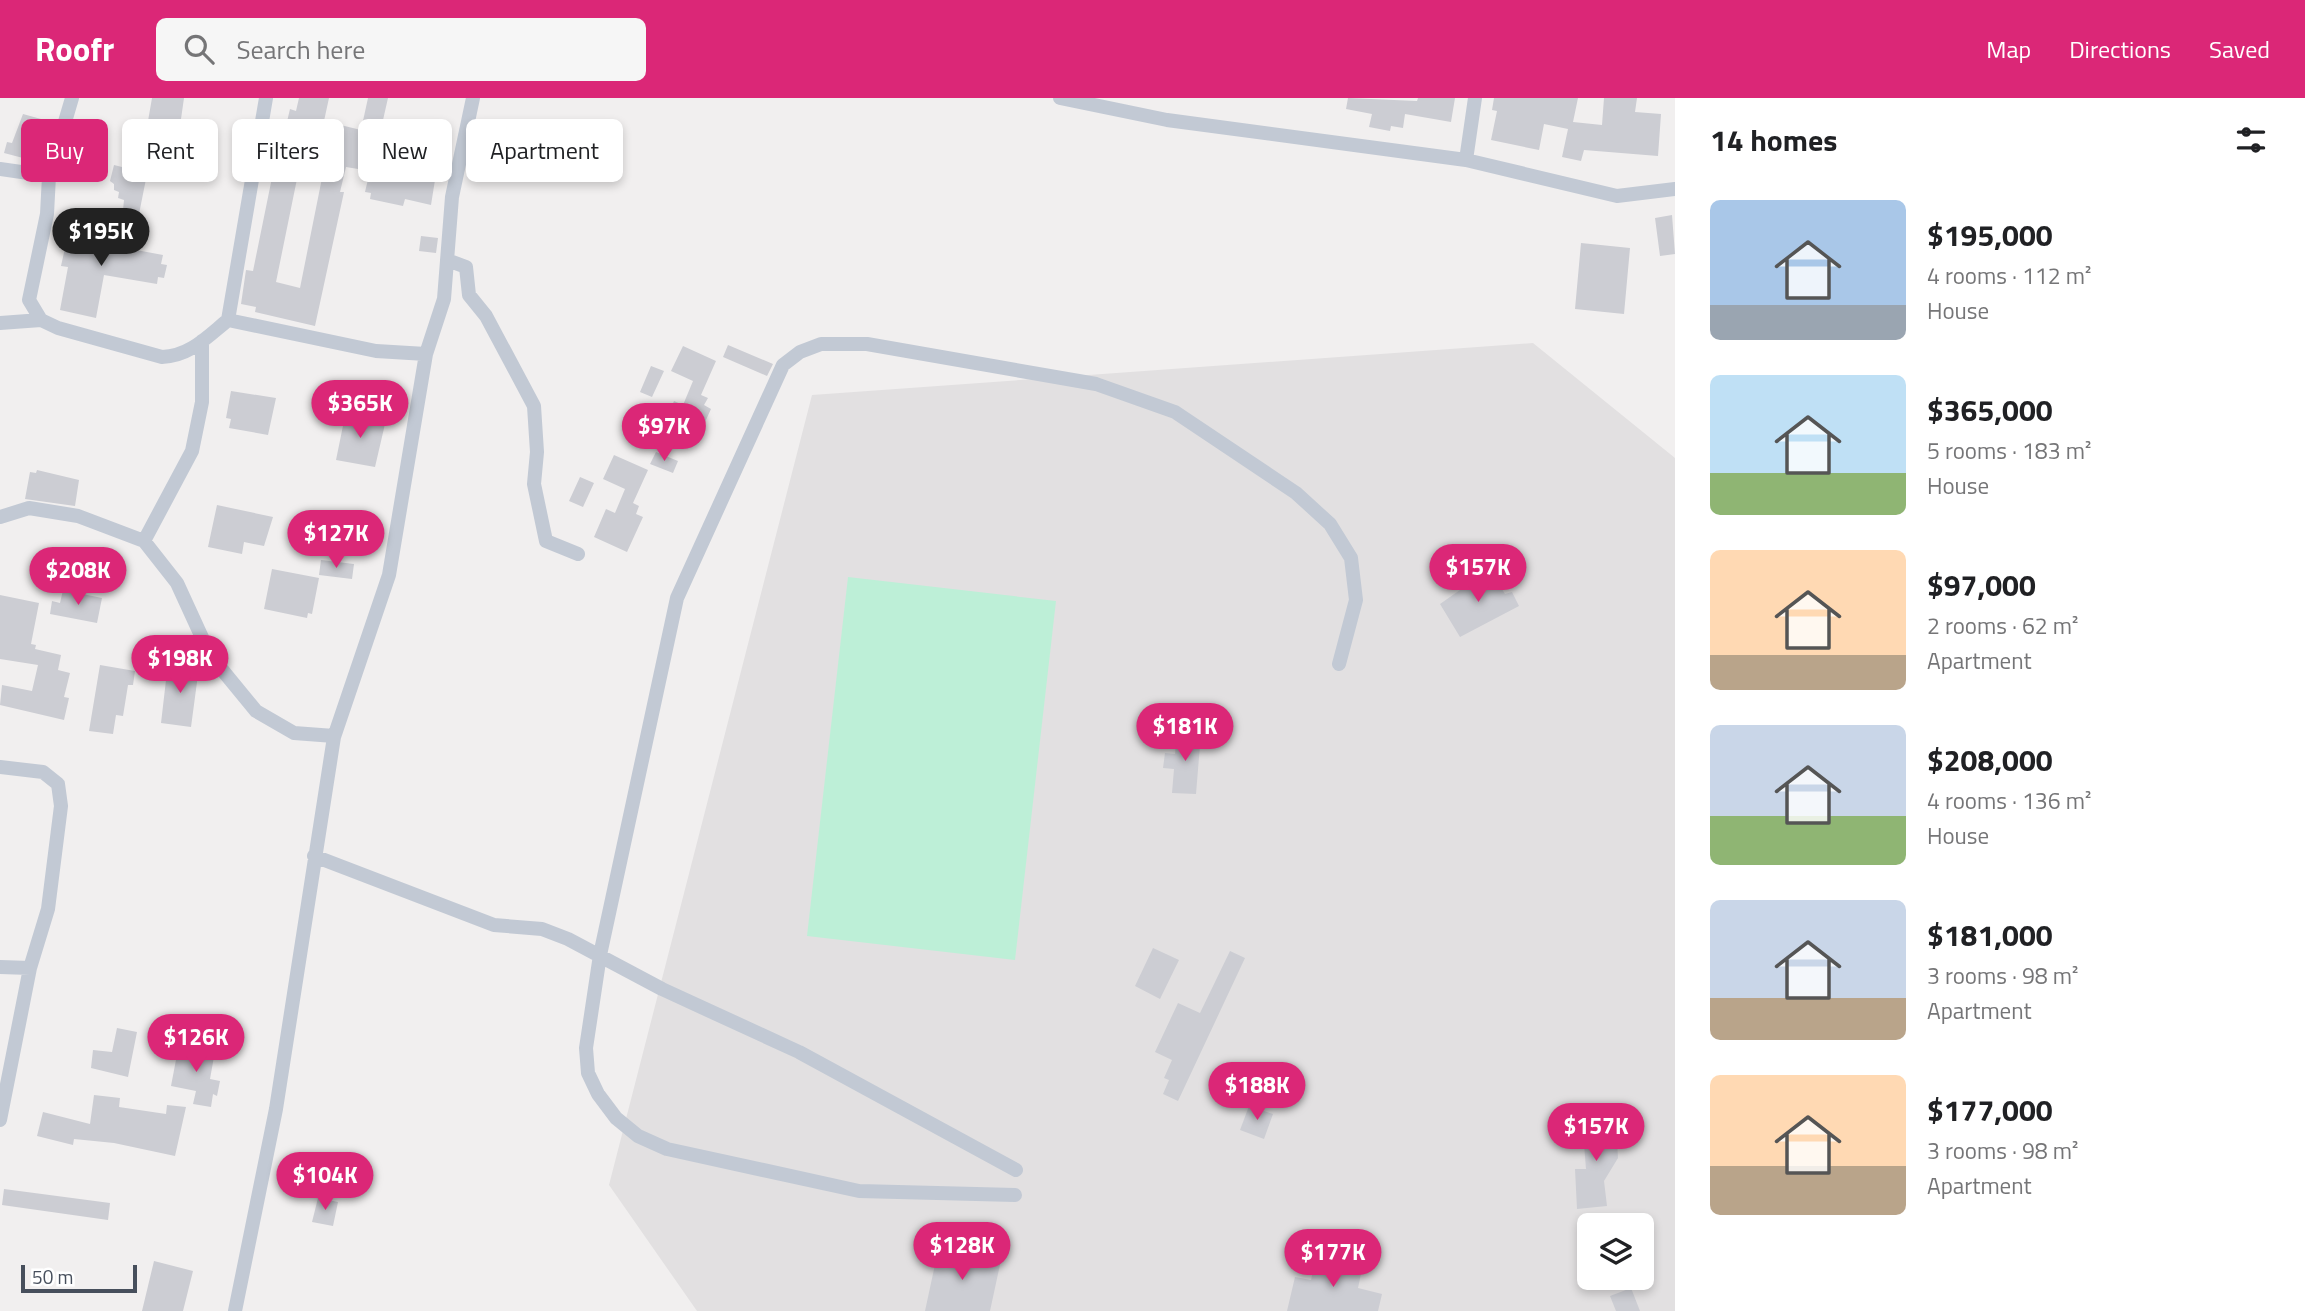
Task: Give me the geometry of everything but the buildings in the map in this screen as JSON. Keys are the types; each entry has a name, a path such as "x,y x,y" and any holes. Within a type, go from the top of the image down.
{"street":[{"path":"66,119 72,98"},
{"path":"0,323 41,320 104,343 162,357 177,356 202,341 228,320 266,98"},
{"path":"235,1311 276,1109 334,736 389,575 426,354 444,299 452,197 474,98"},
{"path":"1060,98 1167,120 1466,160 1617,196 1675,189"},
{"path":"1466,160 1475,98"},
{"path":"0,169 21,172"},
{"path":"41,320 29,300 29,292 47,214 49,182"},
{"path":"447,260 466,267 469,295 486,316 534,406 537,452 534,484 546,541 578,554"},
{"path":"228,320 376,351 426,354"},
{"path":"144,541 192,451 201,402 202,341"},
{"path":"1015,1195 859,1191 667,1149 638,1136 616,1118 598,1094 588,1073 586,1048 600,955 677,598 783,365 800,352 821,344 867,344 913,349 1096,384 1175,412 1296,493 1331,524 1351,558 1356,600 1339,664"},
{"path":"0,517 29,508 78,516 144,541 177,583 210,655 256,710 294,733 334,736"},
{"path":"0,767 43,772 58,784 61,806 48,909 30,968 0,1120"},
{"path":"314,856 494,925 541,929 600,955 662,989 799,1052 1016,1170"},
{"path":"0,967 30,968"}],"shaded area":[{"path":"1533,343 1675,458 1675,1311 697,1311 609,1185 812,395"}],"green space":[{"path":"848,577 1056,601 1015,960 807,936"}]}
